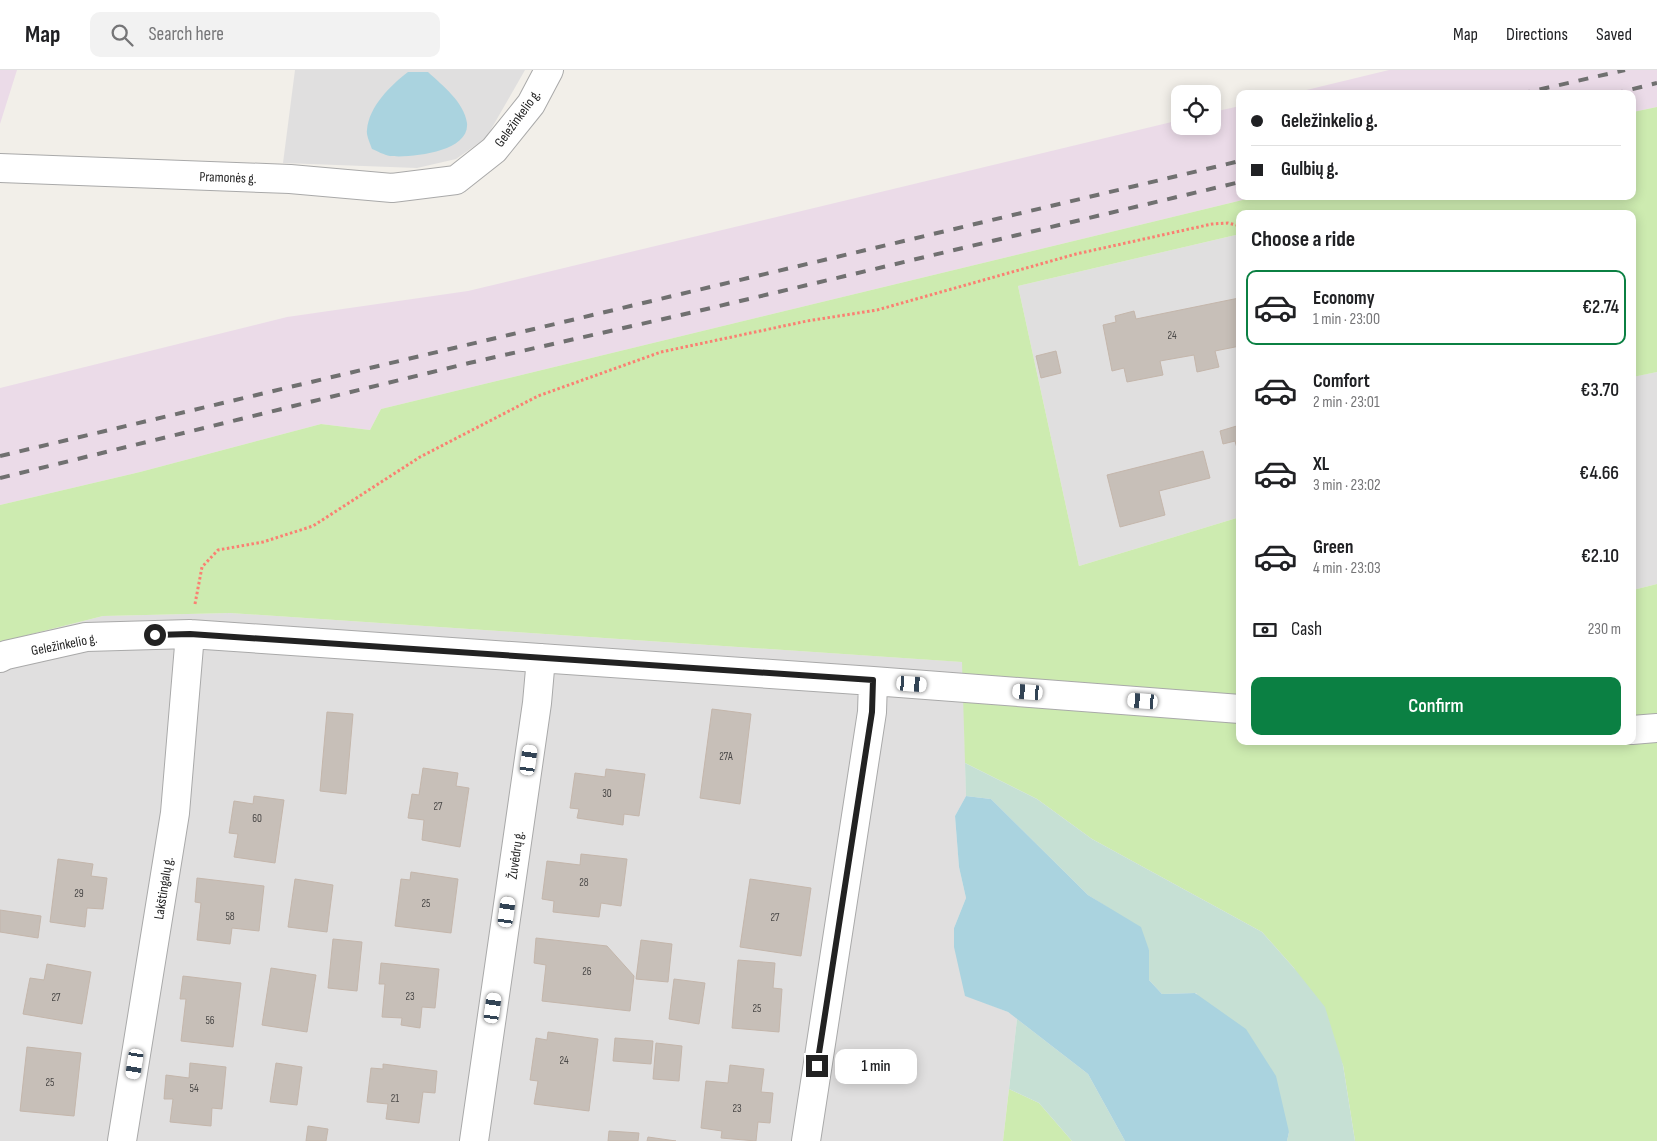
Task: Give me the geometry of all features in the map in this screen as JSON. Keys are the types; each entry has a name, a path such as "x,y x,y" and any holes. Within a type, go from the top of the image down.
{"street":[{"name":"Geležinkelio g.","path":"456,180 494,150 531,104 549,70"},
{"name":"Pramonės g.","path":"0,168 290,179 392,188 456,180"},
{"name":"Geležinkelio g.","path":"0,658 86,637 190,634 873,680 1236,709"},
{"name":"Lakštingalų g.","path":"122,1141 176,812 190,634"},
{"name":"Žuvėdrų g.","path":"474,1141 537,703 541,658"},
{"path":"806,1141 872,712 873,680"},
{"path":"1636,730 1657,728"}],"path":[{"path":"190,634 202,568 218,550 263,542 313,526 420,457 538,396 662,352 807,321 877,310 1076,254 1212,224 1228,222 1236,225"}],"shaded area":[{"path":"0,70 17,70 0,124"},
{"path":"295,70 525,70 486,138 456,159 417,168 283,163"},
{"path":"1389,70 1657,70 1657,107 1636,111 1636,90 1306,90"},
{"path":"1236,107 1236,200 1243,200 381,409 370,430 321,424 140,472 0,505 0,388 287,317 468,291 1171,122 1171,135 1221,135 1221,110"},
{"path":"1236,235 1236,518 1079,566 1018,286"},
{"path":"1657,372 1657,584 1636,589 1636,376"},
{"path":"230,613 963,662 966,796 955,816 959,867 966,898 954,928 965,995 1008,1012 1017,1019 1003,1141 0,1141 0,642 103,616"}],"green space":[{"path":"1657,107 1657,372 1636,376 1636,210 1236,210 1236,235 1018,286 1079,566 1236,518 1236,745 1636,745 1636,589 1657,584 1657,1141 1355,1141 1343,1065 1294,968 1262,932 1092,839 1037,799 965,763 962,662 230,613 103,616 0,642 0,505 140,472 321,424 370,430 381,409 1243,200 1636,200 1636,111"},
{"path":"965,763 1037,799 1092,839 1262,932 1325,1007 1343,1065 1355,1141 1287,1141 1289,1132 1196,993 1162,994 1149,980 1149,950 1107,907 1088,895 991,799 966,796"},
{"path":"1017,1019 1088,1074 1125,1141 1072,1141 1039,1103 1009,1089"},
{"path":"1009,1089 1039,1103 1072,1141 1003,1141"}],"water":[{"path":"408,72 428,72 457,101 462,108 467,123 465,133 459,141 437,152 410,156 388,155 372,149 367,130 372,113 382,97"},
{"path":"966,796 991,799 1088,895 1141,927 1149,950 1149,980 1162,994 1195,993 1246,1029 1276,1076 1289,1132 1287,1141 1125,1141 1088,1074 1008,1012 965,996 954,947 954,928 966,898 959,867 955,816"}],"building":[{"path":"1236,299 1236,347 1215,351 1219,367 1197,372 1194,355 1160,361 1163,375 1127,382 1124,368 1112,371 1103,325 1116,322 1115,316 1134,311 1136,319"},
{"path":"1056,351 1061,373 1041,378 1036,356"},
{"path":"1236,426 1236,445 1235,441 1223,444 1220,431"},
{"path":"1203,451 1210,478 1159,491 1165,515 1120,527 1107,475"},
{"path":"712,709 751,714 740,804 700,798"},
{"path":"327,712 353,714 346,794 320,791"},
{"path":"423,768 458,773 456,786 469,788 460,847 422,840 424,820 408,818 412,794 419,795"},
{"path":"606,769 645,774 639,816 624,814 623,825 577,818 579,809 570,808 575,773 605,777"},
{"path":"254,796 284,800 275,863 234,857 238,834 229,833 234,801 253,804"},
{"path":"581,854 627,859 621,906 601,903 599,917 553,912 554,901 542,899 547,861 580,865"},
{"path":"58,859 93,864 91,876 107,878 103,909 87,908 85,927 50,922"},
{"path":"411,872 458,879 451,933 395,926 401,879 410,880"},
{"path":"197,878 264,886 259,931 232,928 230,944 197,940 201,903 195,902"},
{"path":"295,879 333,885 327,932 288,927"},
{"path":"750,879 811,888 801,956 740,947"},
{"path":"0,910 41,916 38,938 0,932"},
{"path":"536,938 607,946 634,976 630,1011 542,1001 546,965 534,963"},
{"path":"333,939 362,942 357,991 328,988"},
{"path":"641,940 672,944 668,982 636,979"},
{"path":"738,960 775,963 773,988 782,989 779,1032 732,1028"},
{"path":"381,963 439,969 435,1008 422,1007 420,1028 401,1025 402,1018 382,1017 385,984 379,984"},
{"path":"47,964 91,972 82,1024 23,1014 30,978 44,980"},
{"path":"271,968 316,975 307,1032 262,1025"},
{"path":"183,976 241,983 233,1047 181,1041 186,999 180,999"},
{"path":"674,979 705,983 699,1024 669,1019"},
{"path":"548,1032 598,1039 589,1111 534,1104 538,1081 530,1080 536,1038 547,1040"},
{"path":"615,1038 653,1041 651,1064 613,1061"},
{"path":"656,1043 682,1046 679,1081 653,1079"},
{"path":"27,1047 81,1053 74,1116 20,1111"},
{"path":"190,1063 226,1067 222,1109 212,1108 211,1126 170,1122 173,1099 164,1099 166,1075 189,1078"},
{"path":"276,1063 302,1067 297,1105 270,1102"},
{"path":"383,1064 437,1071 435,1093 423,1092 419,1123 386,1119 388,1104 367,1102 371,1068 383,1069"},
{"path":"730,1065 764,1069 761,1092 773,1093 770,1123 758,1122 756,1141 721,1138 722,1131 701,1128 706,1081 728,1083"},
{"path":"308,1126 328,1129 326,1141 306,1141"},
{"path":"609,1131 639,1133 638,1141 608,1141"},
{"path":"648,1137 676,1141 647,1141"}],"railway":[{"path":"1538,90 1625,70"},
{"path":"1629,90 1657,83"},
{"path":"0,456 1236,162"},
{"path":"0,478 469,363 694,312 1236,183"}],"route":[{"path":"155,635 190,634 873,680 872,712 817,1066"}]}
